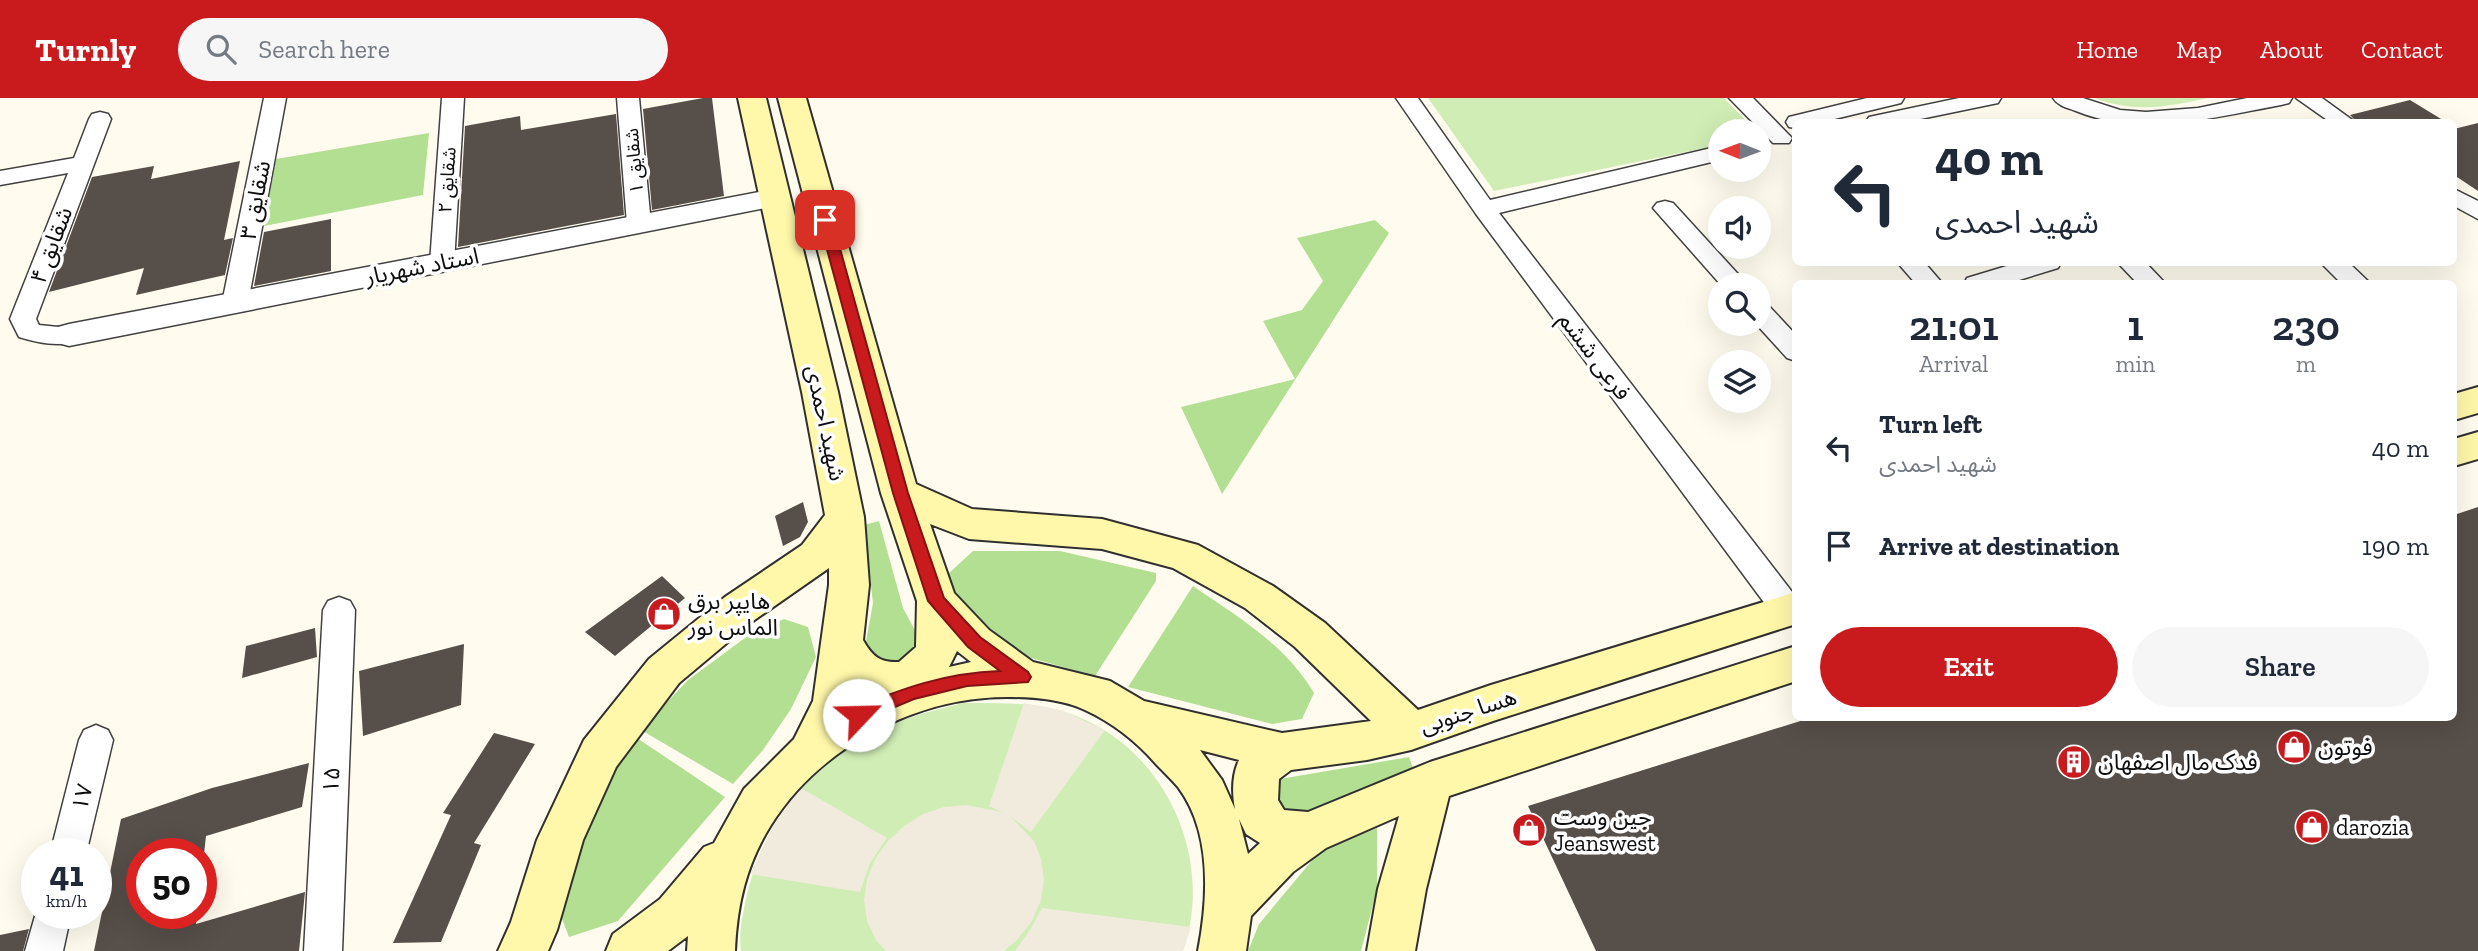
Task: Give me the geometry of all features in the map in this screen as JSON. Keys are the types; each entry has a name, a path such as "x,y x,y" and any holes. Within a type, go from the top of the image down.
{"main road":[{"name":"شهید احمدی","path":"752,98 820,391 845,517 849,585 834,702 811,748"},
{"path":"792,98 901,493 937,601 935,654 911,676 890,681 875,678 859,668 842,641"},
{"path":"2457,406 2478,400"},
{"path":"2457,452 2478,445"},
{"path":"901,493 969,524 1102,534 1184,556 1259,597 1310,635 1352,678 1411,730"},
{"path":"522,951 533,930 560,840 600,754 664,671 739,610 816,556 845,517"},
{"path":"937,601 974,642 1022,677"},
{"name":"هسا جنوبی","path":"1135,715 1282,752 1367,741 1411,730 1792,610"},
{"path":"1230,905 1277,858 1310,833 1430,782 1792,664"},
{"path":"630,951 677,915 737,841 759,805 783,775 811,748 859,715 912,692 967,679 1022,677 1058,682 1092,693 1135,715 1176,749 1207,794 1226,846 1230,905 1222,951"},
{"path":"1282,752 1257,769 1254,801 1263,822 1283,832 1310,833"},
{"path":"1391,951 1402,889 1430,782"},
{"path":"711,951 715,902 737,841"}],"street":[{"name":"شقایق ۳","path":"235,303 275,98"},
{"name":"شقایق ۲","path":"442,263 453,98"},
{"name":"شقایق ۱","path":"628,98 639,224"},
{"name":"فرعی ششم","path":"1406,98 1484,209 1792,610"},
{"path":"1740,98 1785,133"},
{"path":"1828,119 1893,98"},
{"path":"1887,119 1940,103 1990,98"},
{"path":"2064,98 2086,108 2136,119"},
{"path":"2173,119 2220,113 2281,98"},
{"path":"2307,98 2339,119"},
{"path":"1940,103 1959,119"},
{"name":"شقایق ۴","path":"69,335 43,335 28,331 23,319 100,119"},
{"path":"1484,209 1708,156"},
{"path":"0,178 83,163"},
{"path":"2457,197 2478,212"},
{"name":"استاد شهریار","path":"69,335 775,198"},
{"path":"1665,208 1724,273"},
{"path":"1913,266 1927,280"},
{"path":"1989,280 2036,266"},
{"path":"2134,266 2149,280"},
{"path":"2337,266 2354,280"},
{"path":"1771,325 1792,348"},
{"name":"۱۵","path":"323,951 339,610"},
{"name":"۱۷","path":"72,838 96,740"},
{"path":"44,951 49,929"}],"green space":[{"path":"1428,98 1724,98 1744,119 1708,119 1708,147 1494,191"},
{"path":"2094,98 2208,98 2179,104 2137,107"},
{"path":"429,133 423,195 264,226 276,159"},
{"path":"1375,220 1389,233 1222,494 1181,407 1295,379 1263,321 1302,310 1323,281 1297,238"},
{"path":"879,521 903,608 919,638 918,652 896,669 864,652 873,603 864,525"},
{"path":"973,551 1060,551 1156,573 1156,581 1095,676 1003,650 950,602 948,574"},
{"path":"1193,586 1260,633 1289,660 1314,693 1302,719 1272,724 1128,687"},
{"path":"784,619 808,627 816,657 791,709 763,750 733,784 641,730 688,680 749,635"},
{"path":"963,703 1023,704 1058,710 1094,724 1125,745 1151,773 1172,804 1185,839 1192,876 1192,914 1183,951 741,951 742,919 757,861 780,818 810,779 849,747 876,731 918,715"},
{"path":"637,738 725,797 618,921 569,937 557,906 600,794"},
{"path":"1409,757 1413,768 1300,819 1273,806 1280,779"},
{"path":"1377,828 1377,889 1361,951 1248,951 1259,924 1319,852"}],"shaded area":[{"path":"1024,703 1061,710 1105,730 1031,832 1011,817 1034,841 1041,859 1044,879 1041,900 1032,921 1004,951 886,951 876,940 867,921 864,900 867,879 875,859 888,841 904,826 923,814 944,807 966,805 1002,812 989,806"},
{"path":"801,788 887,838 870,863 860,892 750,874 774,824"},
{"path":"1042,908 1191,927 1183,951 1015,951"}],"building":[{"path":"712,98 724,196 652,210 643,109"},
{"path":"2410,100 2441,119 2354,119 2350,115"},
{"path":"616,114 624,215 458,247 465,126 520,116 521,130"},
{"path":"2478,123 2478,191 2457,177 2457,128"},
{"path":"240,161 224,240 233,238 225,275 136,295 144,268 49,292 92,177 154,166 151,179"},
{"path":"331,219 331,271 254,286 264,232"},
{"path":"803,502 808,522 800,537 783,546 775,516"},
{"name":"فدک مال اصفهان","path":"2478,507 2478,951 1596,951 1528,806 1800,721 2457,721 2457,514"},
{"path":"662,576 685,598 615,656 585,632"},
{"path":"315,628 317,657 242,678 246,646"},
{"path":"464,644 461,705 363,736 359,671"},
{"path":"494,733 535,744 474,843 481,845 441,942 393,943 451,815 443,813"},
{"path":"309,763 302,807 206,838 126,838 126,929 217,929 217,918 305,892 299,951 94,951 98,929 112,929 112,863 121,819 212,788"},
{"path":"29,929 23,951 0,951 0,935"}],"place":[{"name":"هایپر برق الماس نور","path":"664,614"},
{"name":"فوتون","path":"2294,747"},
{"name":"فدک مال اصفهان","path":"2074,762"},
{"name":"darozia","path":"2312,827"},
{"name":"جین وست Jeanswest","path":"1529,830"}],"route":[{"path":"825,220 901,493 937,601 974,642 1022,677 967,679 912,692 859,715"}]}
